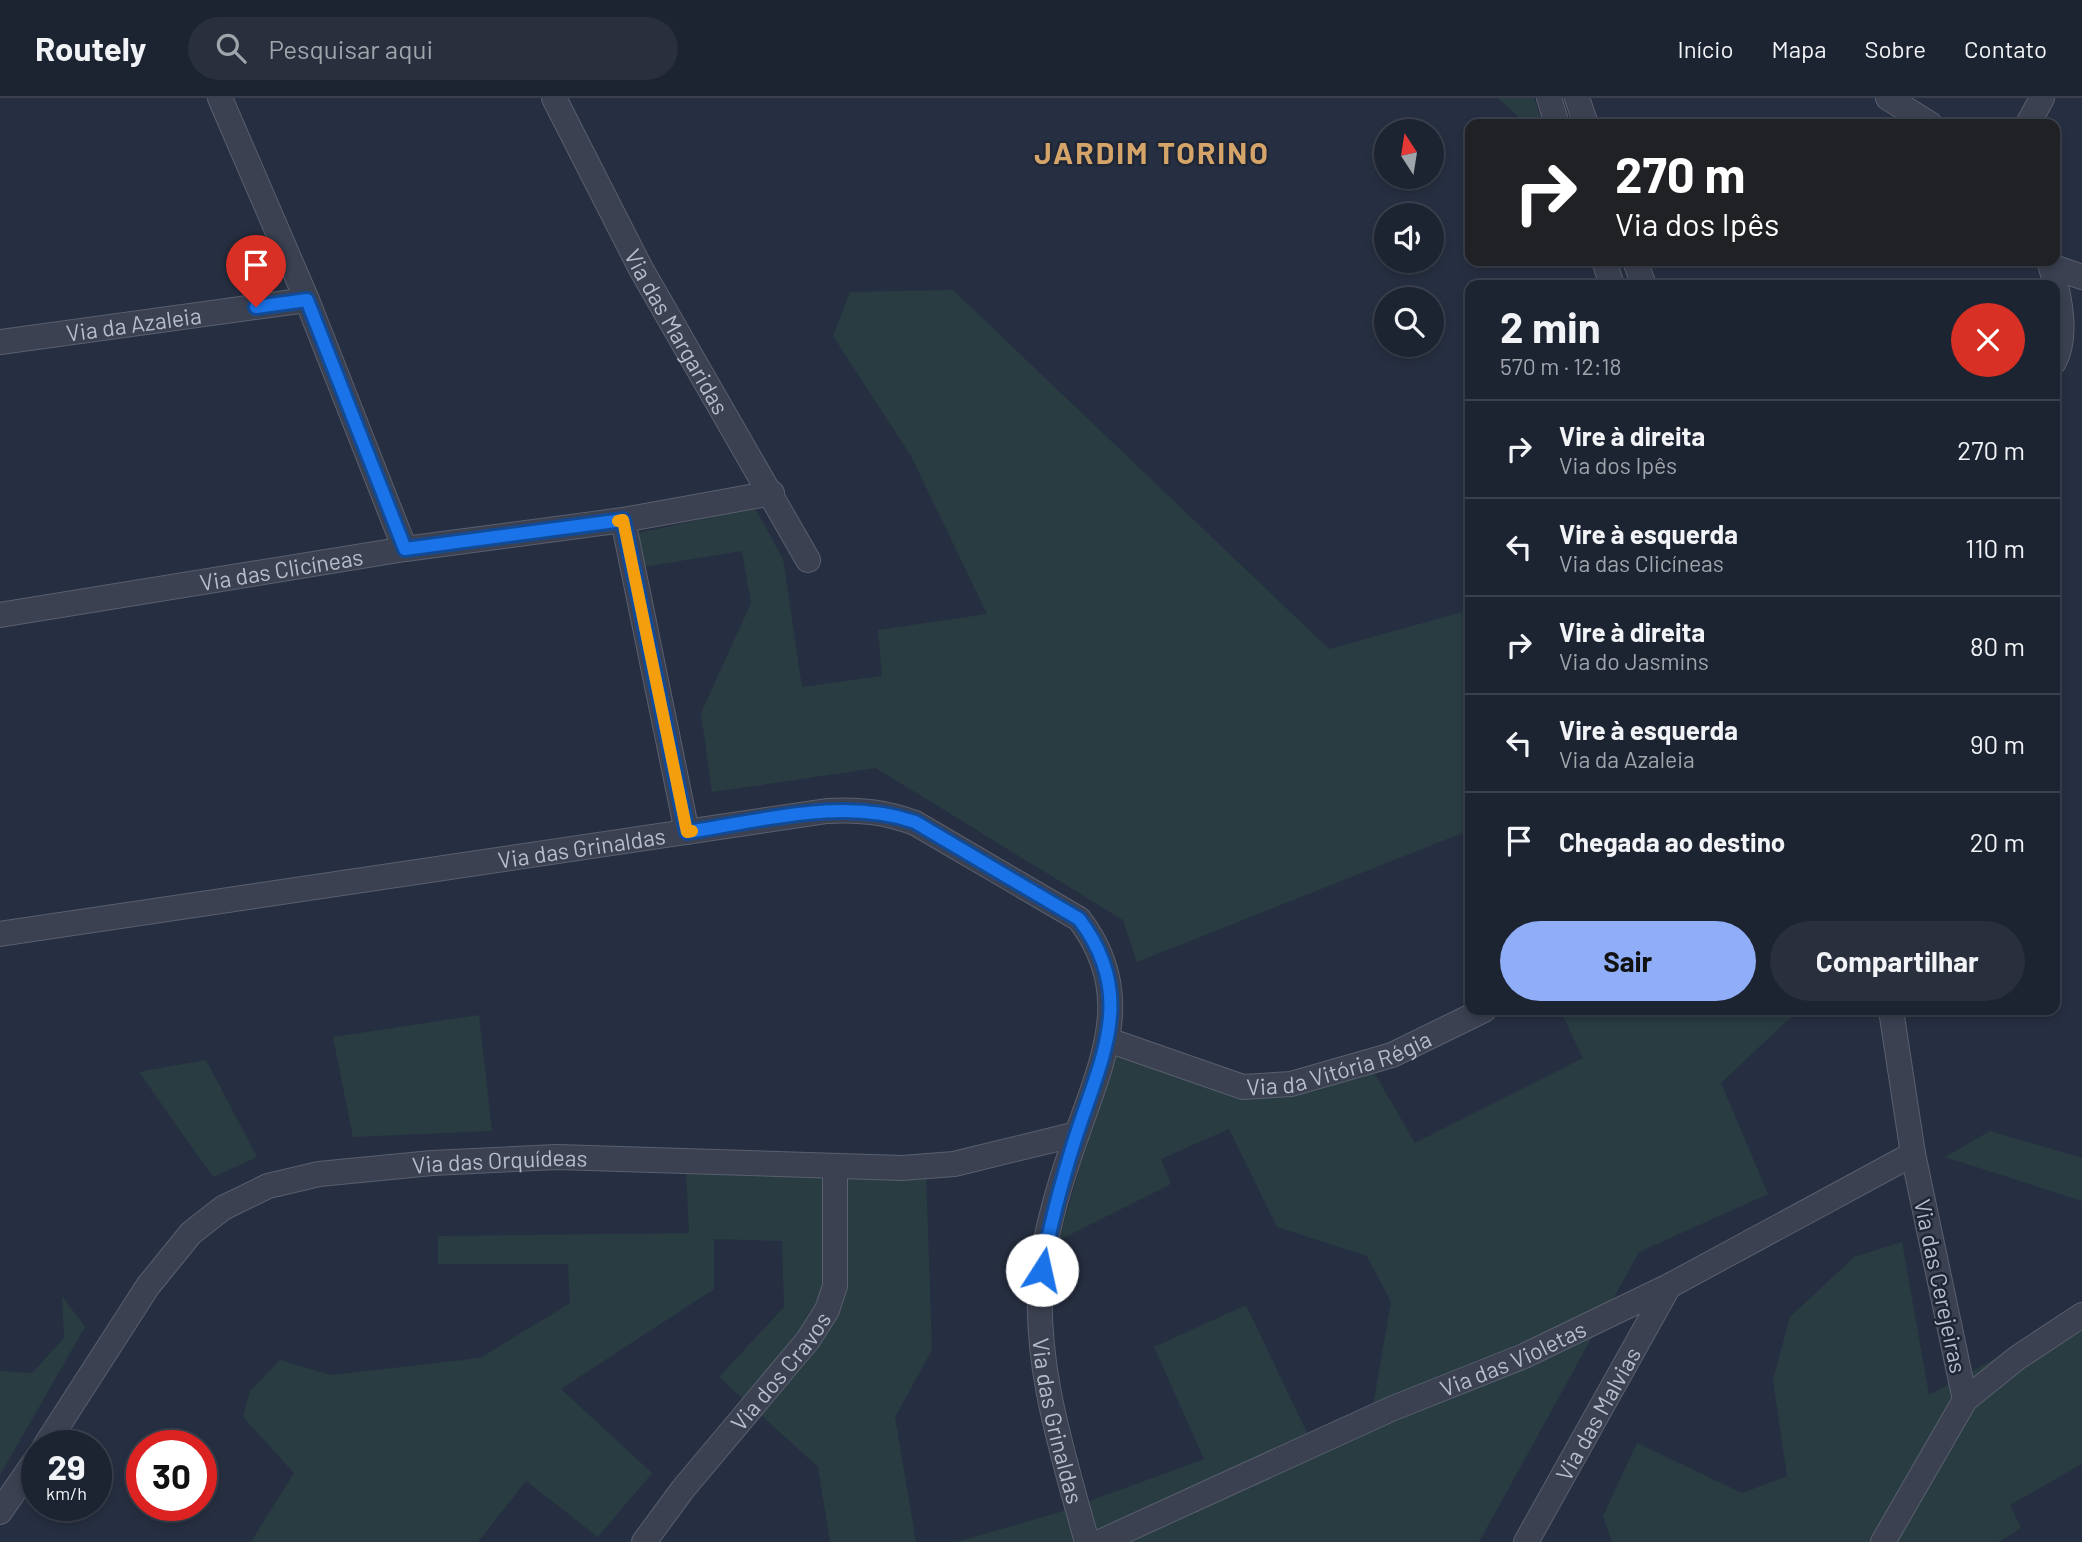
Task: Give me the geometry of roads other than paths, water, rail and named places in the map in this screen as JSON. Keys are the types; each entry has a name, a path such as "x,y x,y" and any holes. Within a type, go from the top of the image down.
{"street":[{"path":"220,98 307,300 405,549"},
{"name":"Via das Margaridas","path":"554,98 640,269 808,560"},
{"path":"1549,98 1555,119"},
{"path":"1577,98 1584,119"},
{"path":"1888,98 1922,119"},
{"path":"2031,119 2042,98"},
{"path":"2057,266 2082,276"},
{"name":"Via da Azaleia","path":"0,342 307,300"},
{"path":"2060,315 2060,337"},
{"name":"Via das Clicíneas","path":"0,615 405,549 623,520 772,494"},
{"path":"623,520 687,832"},
{"name":"Via das Grinaldas","path":"0,934 859,809 891,814 915,822 1079,919 1094,939 1105,962 1111,994 1108,1041 1095,1090 1077,1134 1050,1224 1042,1270 1040,1314 1049,1394 1087,1542"},
{"name":"Via da Vitória Régia","path":"1108,1041 1243,1087 1291,1084 1392,1055 1474,1015"},
{"name":"Via das Cerejeiras","path":"1883,1542 1965,1400 1913,1154 1892,1015"},
{"name":"Via das Orquídeas","path":"55,1430 148,1286 191,1233 223,1208 268,1186 319,1174 432,1163 557,1157 835,1168 954,1164 1077,1134"},
{"name":"Via das Violetas","path":"1100,1542 1391,1409 1524,1356 1668,1286 1913,1154"},
{"name":"Via dos Cravos","path":"644,1542 682,1489 808,1340 827,1310 835,1286 835,1168"},
{"name":"Via das Malvias","path":"1526,1542 1668,1286"},
{"path":"1965,1400 2017,1359 2082,1315"},
{"path":"0,1512 21,1481"}],"district":[{"name":"JARDIM TORINO","path":"1152,152"}]}
